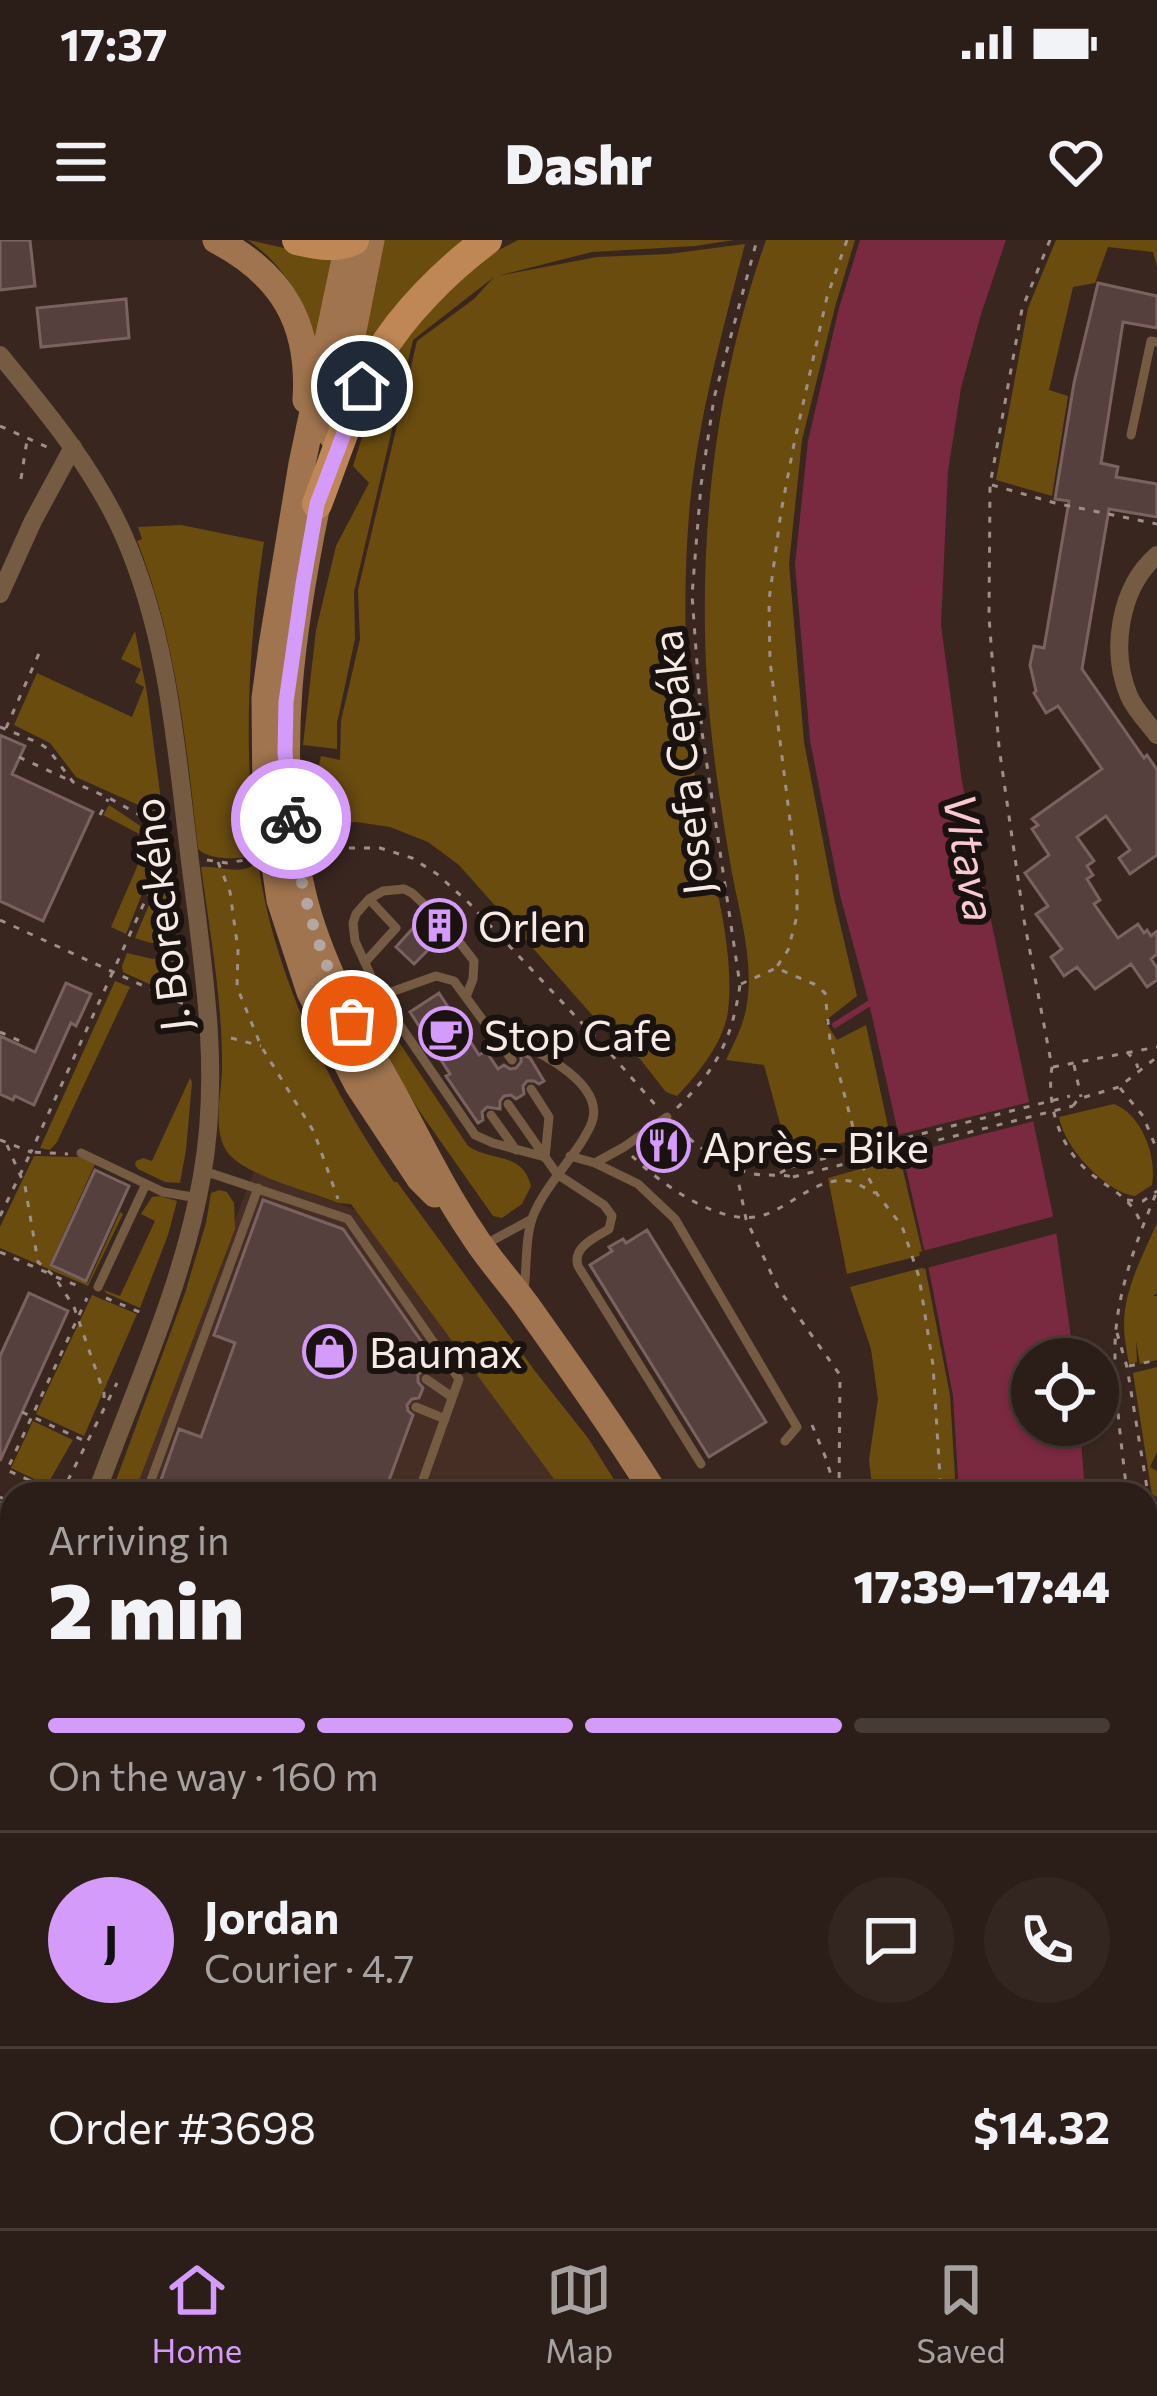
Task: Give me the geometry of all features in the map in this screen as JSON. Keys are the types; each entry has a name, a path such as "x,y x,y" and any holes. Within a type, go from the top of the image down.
{"main road":[{"path":"216,240 240,252 274,281 298,324 308,373 302,464"},
{"path":"296,240 320,245 356,241"},
{"path":"317,504 362,386 381,351 423,299 487,240"},
{"path":"356,241 302,464 266,698 266,803 280,900 310,992 358,1085 420,1179 476,1239 523,1301 648,1482"},
{"path":"356,241 286,702 288,798 302,892 341,998 476,1239"}],"street":[{"name":"J. Boreckého","path":"0,355 73,447 121,530 140,575 163,653 211,1040 211,1088 198,1198 174,1288 101,1482"},
{"path":"0,594 73,447"},
{"path":"1157,555 1146,565 1123,612 1118,648 1130,698 1157,735"}],"lane":[{"path":"1131,435 1151,341 1157,342"},
{"path":"430,910 404,889 383,890 356,914 356,941 380,996 476,1135 545,1158"},
{"path":"366,961 396,928 369,899"},
{"path":"453,934 474,962 466,998"},
{"path":"341,998 380,996 436,976 454,980 512,1060"},
{"path":"490,1030 532,1048 587,1088 593,1100 592,1121 532,1219 523,1301"},
{"path":"531,1090 549,1117 545,1158"},
{"path":"508,1104 556,1174 604,1205 612,1216 609,1229 575,1258 701,1464"},
{"path":"491,1115 516,1150"},
{"path":"595,1163 667,1117"},
{"path":"81,1153 163,1192 198,1198"},
{"path":"570,1156 638,1184 675,1220 796,1426 785,1441"},
{"path":"203,1171 348,1219 458,1379 422,1482"},
{"path":"97,1290 146,1184"},
{"path":"150,1482 258,1188"},
{"path":"120,1208 132,1214"},
{"path":"476,1239 532,1219"},
{"path":"426,1379 452,1397"},
{"path":"416,1407 445,1419"}],"path":[{"name":"Josefa Cepáka","path":"667,1117 700,1084 724,1048 740,985 702,732 692,595 714,398 758,240"},
{"path":"740,985 776,968 788,950 797,916 797,876 770,661 769,600 794,444 827,297 848,240"},
{"path":"1050,240 1022,309 990,485 989,617 999,747 1024,920 1052,1067 1049,1086 1057,1127 1084,1168 1138,1211 1142,1228"},
{"path":"0,426 47,447"},
{"path":"21,479 27,438"},
{"path":"990,485 1157,524"},
{"path":"41,649 3,728 39,742 73,782"},
{"path":"20,758 167,829"},
{"path":"100,815 109,797"},
{"path":"0,1216 170,854 166,817"},
{"path":"309,849 380,848 412,858 437,874 469,902 667,1117 718,1161 758,1175 793,1177 1073,1106 1080,1099 1119,1087 1157,1057"},
{"path":"199,859 227,863 261,857"},
{"path":"218,862 230,892 238,950 237,987 261,1046 314,1132 338,1200"},
{"path":"0,920 182,1003 192,1003"},
{"path":"776,968 825,993 830,1040 864,1169 902,1226 919,1277 933,1365 940,1482"},
{"path":"0,1032 22,1042"},
{"path":"211,1040 236,1037 261,1046"},
{"path":"1052,1067 1157,1047"},
{"path":"1126,1052 1138,1070"},
{"path":"1073,1062 1080,1099"},
{"path":"1119,1087 1142,1116 1157,1150"},
{"path":"779,1174 791,1167 1070,1096 1080,1099"},
{"path":"3,1142 31,1152 81,1153"},
{"path":"3,1142 25,1186 38,1262 54,1276 78,1315 104,1394 104,1413"},
{"path":"624,1148 656,1179 694,1202 734,1217 761,1217 818,1186 849,1181 877,1194"},
{"path":"736,1168 745,1216 778,1288 840,1375 838,1482"},
{"path":"1125,1200 1143,1201 1157,1191"},
{"path":"1116,1338 1130,1261 1157,1191"},
{"path":"0,1252 91,1291 7,1470 33,1482"},
{"path":"97,1290 146,1314"},
{"path":"1117,1331 1145,1482"},
{"path":"1127,1366 1157,1360"},
{"path":"1119,1381 1129,1376"},
{"path":"1119,1404 1126,1482"},
{"path":"22,1412 88,1442"},
{"path":"811,1422 834,1482"}],"shaded area":[{"path":"248,240 333,259 316,344 291,286 273,261"},
{"path":"381,240 471,240 359,370"},
{"path":"518,240 734,240 592,252 497,276 597,257 745,244 699,437 686,569 694,767 723,921 728,1011 716,1046 677,1096 666,1092 640,1059 602,1026 459,865 428,842 390,827 356,822 313,825 312,796 321,756 340,760 341,721 360,639 358,590 417,341 474,299 494,277 413,340 354,592 355,639 337,723 337,749 303,745 316,630 336,546 369,483 353,466 383,371 439,294"},
{"path":"766,240 855,240 802,440 789,564 804,742 857,996 825,1021 837,1040 866,1025 889,1131 789,1156 764,1065 726,1060 745,1015 749,975 714,754 705,626 714,458 734,348"},
{"path":"1056,240 1157,240 1157,267 1153,252 1108,247 1095,283 1073,287 1049,390 1068,396 1052,496 996,480 1028,308"},
{"path":"181,525 264,542 250,685 254,833 271,926 306,1027 338,1091 394,1182 588,1438 616,1482 556,1482 351,1204 264,1176 237,1162 223,1144 220,1020 201,867 235,870 255,864 249,857 215,857 198,849 171,655 137,541 142,539 138,527"},
{"path":"135,631 147,693 163,816 76,777 50,743 14,725 37,673 132,717 144,687 135,682 141,669 121,659"},
{"path":"109,805 163,841 126,934 111,927 149,839 103,815"},
{"path":"165,867 179,938 151,943 135,938"},
{"path":"127,953 153,959 178,955 186,998 123,972"},
{"path":"115,981 130,987 57,1142 50,1150 40,1148"},
{"path":"367,1012 383,1018 468,1146 521,1167 531,1186 522,1204 502,1218 493,1216 389,1063 365,1017"},
{"path":"190,1078 180,1183 165,1182 135,1165 143,1158 152,1161"},
{"path":"1114,1104 1140,1127 1150,1150 1152,1185 1135,1196 1111,1186 1088,1166 1069,1141 1059,1117"},
{"path":"34,1156 79,1157 95,1164 49,1266 88,1283 120,1212 123,1214 88,1286 0,1248 0,1227"},
{"path":"900,1158 923,1255 847,1274 828,1178"},
{"path":"254,1172 400,1227 461,1307 578,1482 130,1482"},
{"path":"227,1192 234,1203 235,1229 138,1482 115,1482 185,1293 211,1193"},
{"path":"152,1197 177,1201 140,1308 104,1290 120,1296 155,1221 141,1214"},
{"path":"1157,1223 1157,1293 1153,1296 1157,1296 1157,1360 1140,1364 1136,1341 1137,1362 1129,1364 1124,1330 1127,1298"},
{"path":"925,1267 950,1395 955,1482 872,1482 869,1460 878,1399 871,1349 850,1287"},
{"path":"92,1295 137,1314 84,1436 36,1414"},
{"path":"1157,1367 1157,1452 1150,1467 1157,1471 1157,1482 1150,1482 1133,1373"},
{"path":"33,1421 73,1440 49,1482 11,1468"}],"water":[{"name":"Vltava","path":"860,240 1006,240 961,388 948,471 941,625 962,782 1056,1230 1071,1338 1011,1338 1011,1446 1082,1446 1084,1482 958,1482 953,1396 931,1280 840,895 810,740 795,565 808,441"}],"pier":[{"path":"1034,1101 1039,1120 897,1156 893,1136"},
{"path":"1059,1215 1062,1232 923,1269 919,1252"}],"building":[{"path":"0,240 30,240 35,286 0,290"},
{"path":"1098,283 1157,296 1157,328 1123,322 1101,463 1118,467 1116,477 1157,484 1157,517 1109,509 1082,669 1157,770 1157,855 1130,874 1119,858 1130,850 1106,816 1077,837 1094,861 1087,866 1093,875 1087,879 1100,900 1094,904 1118,938 1138,924 1151,936 1157,931 1157,954 1151,959 1157,980 1147,987 1131,964 1095,989 1077,967 1064,976 1051,957 1062,949 1036,914 1048,906 1025,873 1049,855 1032,829 1038,825 1032,819 1102,769 1058,706 1046,713 1034,693 1030,665 1034,646 1044,648 1069,501 1055,499 1074,383"},
{"path":"126,299 129,338 41,347 37,308"},
{"path":"0,735 25,746 12,774 93,812 43,921 0,901"},
{"path":"438,907 457,926 447,928 446,940 441,945 437,941 414,964 396,947 424,916 436,917"},
{"path":"66,983 91,994 76,1026 71,1023 34,1105 0,1094 0,1036 35,1052"},
{"path":"439,993 479,1055 486,1051 498,1069 504,1065 510,1069 521,1062 521,1054 530,1058 544,1081 527,1081 524,1094 516,1099 504,1096 500,1109 487,1107 478,1123 410,1012"},
{"path":"95,1170 129,1186 86,1281 51,1265"},
{"name":"Baumax","path":"263,1200 343,1229 433,1358 429,1371 418,1375 423,1388 419,1398 407,1405 413,1415 388,1482 160,1482 179,1429 201,1437 235,1343 214,1335"},
{"path":"647,1230 766,1422 709,1457 590,1265 612,1251 609,1247"},
{"path":"29,1293 68,1311 0,1461 0,1356"}],"waterway":[{"path":"835,1025 873,1001"}],"way so far":[{"path":"291,819 302,892 352,1021"}],"place":[{"name":"Orlen","path":"439,925"},
{"name":"Stop Cafe","path":"445,1034"},
{"name":"Après - Bike","path":"663,1146"},
{"name":"Baumax","path":"330,1351"}],"route":[{"path":"291,819 286,702 303,584 317,504 362,386"}]}
